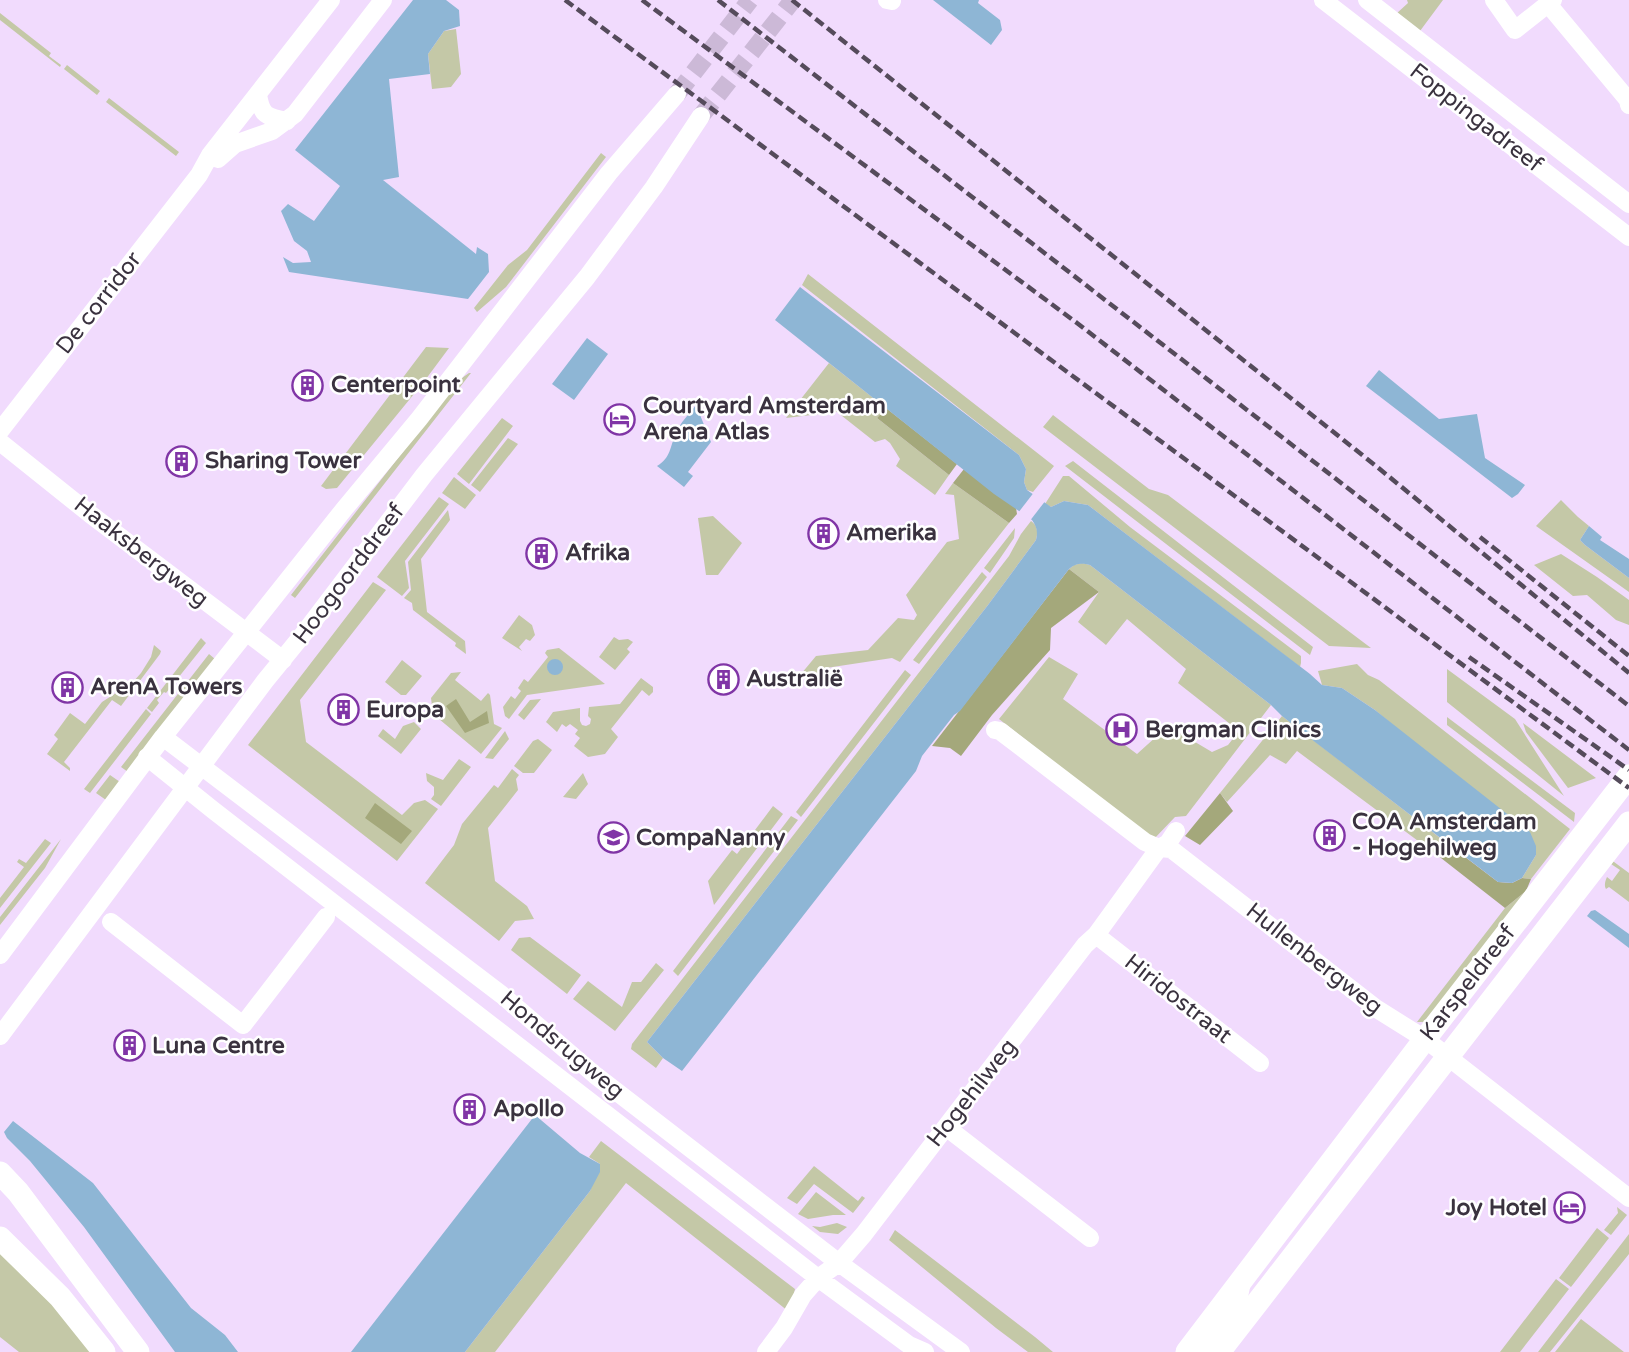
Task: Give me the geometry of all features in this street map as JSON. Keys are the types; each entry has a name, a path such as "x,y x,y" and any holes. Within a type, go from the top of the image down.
{"main road":[{"name":"Karspeldreef","path":"1187,1352 1629,776"},
{"name":"Karspeldreef","path":"1219,1352 1629,823"},
{"path":"0,1173 18,1192 138,1352"},
{"path":"0,1238 61,1297 104,1352"}],"street":[{"name":"De corridor","path":"0,431 331,0"},
{"name":"De corridor","path":"199,175 235,144 272,131 295,114 383,0"},
{"name":"Foppingadreef","path":"1323,0 1629,237"},
{"name":"Foppingadreef","path":"1367,0 1629,204"},
{"path":"1494,0 1515,30 1550,2 1629,101"},
{"path":"258,94 260,108 266,114 287,121"},
{"name":"Hoogoorddreef","path":"0,954 147,757 419,419 609,173 677,94"},
{"name":"Hoogoorddreef","path":"0,1036 163,820 184,788 424,475 579,287 654,187 701,116"},
{"name":"Haaksbergweg","path":"0,442 90,514 283,660"},
{"name":"Hullenbergweg","path":"995,730 1037,758 1145,842 1159,848 1171,849 1377,1009 1425,1039 1629,1198"},
{"name":"Hondsrugweg","path":"163,737 502,995 595,1075 839,1263 961,1352"},
{"name":"Hondsrugweg","path":"147,757 818,1278 909,1345 925,1352"},
{"name":"Hogehilweg","path":"766,1352 803,1295 818,1278 839,1263 864,1234 1085,945 1096,935 1159,848 1168,843 1175,831"},
{"path":"111,922 243,1025 326,917"},
{"name":"Hiridostraat","path":"1096,935 1260,1063"},
{"path":"946,1127 1090,1238"},
{"path":"1310,1192 1330,1208"},
{"name":"Karspeldreef","path":"1205,1352 1204,1348 1237,1306 1242,1279"}],"green space":[{"path":"1407,0 1443,0 1420,31 1396,14 1408,3"},
{"path":"0,13 51,53 49,56 61,65 60,67 0,20"},
{"path":"456,29 461,74 451,87 432,89 428,54 444,31"},
{"path":"67,65 100,91 97,95 64,69"},
{"path":"109,98 179,152 176,156 106,102"},
{"path":"601,153 606,157 506,287 477,312 474,308 508,265 527,250"},
{"path":"808,274 1054,466 1033,492 1027,490 1024,482 1026,469 1019,455 802,285"},
{"path":"426,347 449,348 337,488 326,489 321,486"},
{"path":"829,363 886,408 877,418 949,475 935,495 896,466 900,459 890,443 885,439 875,442 837,412 786,418"},
{"path":"469,373 295,598 291,595 459,380"},
{"path":"886,408 957,464 949,475 877,418"},
{"path":"1053,415 1149,489 1168,495 1371,648 1329,646 1043,427"},
{"path":"502,418 513,426 469,484 457,474"},
{"path":"508,438 518,444 480,492 471,485"},
{"path":"1073,461 1313,647 1310,655 1065,466"},
{"path":"964,469 1016,508 1017,514 1009,523 953,483"},
{"path":"1063,476 1069,476 1130,527 1301,656 1300,667 1088,505 1064,501 1051,507 1045,504"},
{"path":"454,477 476,495 465,509 442,493"},
{"path":"953,483 1009,523 900,662 892,658 826,668 813,681 801,674 816,656 868,650 898,618 914,620 917,615 906,595 947,542 959,539 954,495 945,494"},
{"path":"439,497 449,504 405,561 409,588 402,596 377,577"},
{"path":"1561,500 1589,526 1580,540 1629,578 1629,592 1536,526"},
{"path":"448,510 450,520 421,559 427,612 465,641 466,654 413,610 412,603 404,598 411,590 408,562"},
{"path":"713,516 742,543 718,575 706,575 698,518"},
{"path":"1031,521 1037,529 1036,540 647,1042 663,1058 656,1068 631,1049 632,1044 1009,556"},
{"path":"1015,528 1014,538 990,573 984,568"},
{"path":"1561,554 1629,600 1629,625 1616,620 1587,595 1573,596 1534,565"},
{"path":"1082,563 1090,565 1271,705 1186,816 1175,817 1153,840 999,719 1049,657 1078,674 1063,699 1137,754 1168,726 1212,752 1228,745 1239,731 1178,683 1186,669 1127,619 1106,645 1078,622 1099,592 1069,569"},
{"path":"1069,569 1099,592 1051,628 1050,650 992,715 961,756 950,748 932,746"},
{"path":"982,572 987,577 919,664 913,660"},
{"path":"373,582 386,590 300,700 306,742 402,815 414,803 425,800 438,809 397,861 248,745"},
{"path":"519,615 532,625 535,635 530,641 526,639 519,647 522,651 502,638"},
{"path":"614,637 633,642 627,649 630,652 615,670 599,657"},
{"path":"201,638 206,643 166,693 157,700 159,703 152,712 147,708"},
{"path":"154,645 161,651 160,654 121,706 112,700 64,762 70,771 47,754 58,739 54,735 70,713 85,724 102,702 133,682 141,673 151,657"},
{"path":"559,648 605,684 527,695 509,719 505,716 503,707 511,696 515,699 521,691 518,688 524,679 528,682 548,657 545,653 547,650"},
{"path":"209,654 215,659 128,772 121,767"},
{"path":"402,660 422,676 406,695 401,695 385,682"},
{"path":"1357,664 1570,829 1531,879 1522,878 1536,855 1375,710 1342,688 1322,685 1318,671"},
{"path":"1447,669 1515,719 1564,796 1447,702"},
{"path":"905,670 911,675 801,817 796,812"},
{"path":"461,672 455,680 481,701 488,693 490,695 494,724 502,728 481,754 433,714 431,698 451,673"},
{"path":"641,678 653,687 653,692 649,696 642,690 611,729 618,737 605,754 588,757 574,746 580,738 575,734 578,730 570,724 566,727 562,724 557,732 546,722 553,712 580,708 580,721 586,726 591,719 588,716 589,707 620,704"},
{"path":"456,699 470,722 487,711 489,723 465,733 446,706"},
{"path":"541,699 524,720 518,715 530,700"},
{"path":"146,709 151,714 90,793 84,789"},
{"path":"1282,716 1448,844 1441,858 1297,751 1286,764 1270,755 1227,802 1220,793"},
{"path":"1447,717 1575,813 1574,822 1447,725"},
{"path":"414,722 421,729 401,754 378,736 383,729 395,739 403,726"},
{"path":"1523,723 1596,778 1568,788 1526,732"},
{"path":"505,731 509,739 493,759 485,758"},
{"path":"538,739 552,750 534,773 523,773 514,766 533,741"},
{"path":"459,759 471,767 441,806 431,799 434,787 427,781 426,773 443,780"},
{"path":"512,769 519,775 516,779 518,790 488,828 495,881 527,906 534,919 515,921 499,941 425,883 454,845 462,824 494,785 498,788"},
{"path":"583,773 588,784 576,799 563,797"},
{"path":"110,775 120,782 106,800 96,793"},
{"path":"1220,793 1233,811 1200,845 1185,836"},
{"path":"375,803 412,831 401,844 365,818"},
{"path":"773,806 783,814 714,905 708,881 732,850 737,854"},
{"path":"791,816 798,820 678,976 673,971"},
{"path":"45,839 51,843 0,908 0,898 24,867 17,862 19,859 26,863"},
{"path":"61,839 45,868 0,925 0,917"},
{"path":"1448,844 1498,882 1512,883 1522,878 1531,879 1526,891 1505,908 1441,858"},
{"path":"1610,859 1629,873 1629,902 1609,887 1605,888 1607,877 1612,881 1620,870 1608,862"},
{"path":"1526,891 1432,1022 1417,1022 1505,908"},
{"path":"530,937 581,975 567,994 511,950 519,938"},
{"path":"656,963 664,970 615,1031 573,999 588,981 622,1007 632,982 641,982"},
{"path":"601,1141 795,1289 788,1311 626,1183 495,1352 465,1352 590,1191 600,1164 589,1157"},
{"path":"814,1166 858,1201 862,1196 865,1198 853,1213 814,1184 797,1204 787,1198"},
{"path":"816,1192 846,1215 808,1219 798,1214"},
{"path":"1617,1207 1627,1215 1611,1235 1604,1230 1618,1213"},
{"path":"837,1223 847,1227 838,1234 820,1232 812,1226 820,1227"},
{"path":"1597,1228 1609,1238 1571,1287 1559,1278"},
{"path":"895,1230 1053,1352 1028,1352 996,1328 889,1240"},
{"path":"1629,1234 1629,1254 1550,1352 1538,1352"},
{"path":"0,1249 12,1259 94,1352 19,1352 0,1337"},
{"path":"1556,1279 1569,1289 1520,1352 1500,1352"},
{"path":"1581,1319 1624,1352 1555,1352"}],"water":[{"path":"413,0 446,0 459,10 460,26 444,31 428,54 430,74 389,79 399,177 383,180 476,254 477,247 488,254 489,272 468,299 289,272 283,257 293,263 311,262 307,251 294,241 281,211 288,204 314,221 340,186 295,150"},
{"path":"933,0 979,0 978,3 1000,20 1002,30 991,45"},
{"path":"800,287 1019,455 1026,469 1024,482 1027,490 1051,507 1064,501 1088,505 1322,685 1342,688 1375,710 1530,832 1536,846 1536,855 1522,878 1512,883 1498,882 1090,565 1079,564 1069,569 960,711 954,715 922,756 916,771 682,1071 663,1058 647,1042 988,605 1037,537 1032,520 994,494 775,320"},
{"path":"587,338 608,354 574,400 552,384"},
{"path":"1379,370 1439,419 1477,414 1485,458 1525,485 1518,494 1512,498 1366,386"},
{"path":"696,405 711,442 688,472 693,476 684,487 657,466 668,455 678,429"},
{"path":"1589,526 1602,537 1600,540 1629,559 1629,578 1580,540"},
{"path":"552,659 558,659 563,667 561,673 552,675 547,670 547,664"},
{"path":"1595,910 1629,934 1629,948 1587,916"},
{"path":"535,1115 580,1153 600,1164 600,1172 590,1191 465,1352 351,1352"},
{"path":"13,1121 93,1183 191,1308 225,1335 238,1352 175,1352 84,1227 30,1161 7,1138 4,1132"}],"pier":[{"path":"1035,491 1046,500 1029,522 1018,513"}],"tunnel":[{"path":"677,94 750,0"},
{"path":"701,116 793,0"}],"railway":[{"path":"565,0 1629,788"},
{"path":"642,0 1077,323 1629,750"},
{"path":"718,0 1629,706"},
{"path":"792,0 1376,466 1629,673"},
{"path":"1480,537 1629,656"},
{"path":"1469,657 1629,770"}],"place":[{"name":"Centerpoint","path":"308,385"},
{"name":"Courtyard Amsterdam Arena Atlas","path":"620,419"},
{"name":"Sharing Tower","path":"182,461"},
{"name":"Amerika","path":"823,533"},
{"name":"Afrika","path":"542,553"},
{"name":"Australië","path":"723,679"},
{"name":"ArenA Towers","path":"67,687"},
{"name":"Europa","path":"343,710"},
{"name":"Bergman Clinics","path":"1122,730"},
{"name":"COA Amsterdam - Hogehilweg","path":"1329,835"},
{"name":"CompaNanny","path":"613,838"},
{"name":"Luna Centre","path":"129,1046"},
{"name":"Apollo","path":"470,1109"},
{"name":"Joy Hotel","path":"1570,1208"}]}
